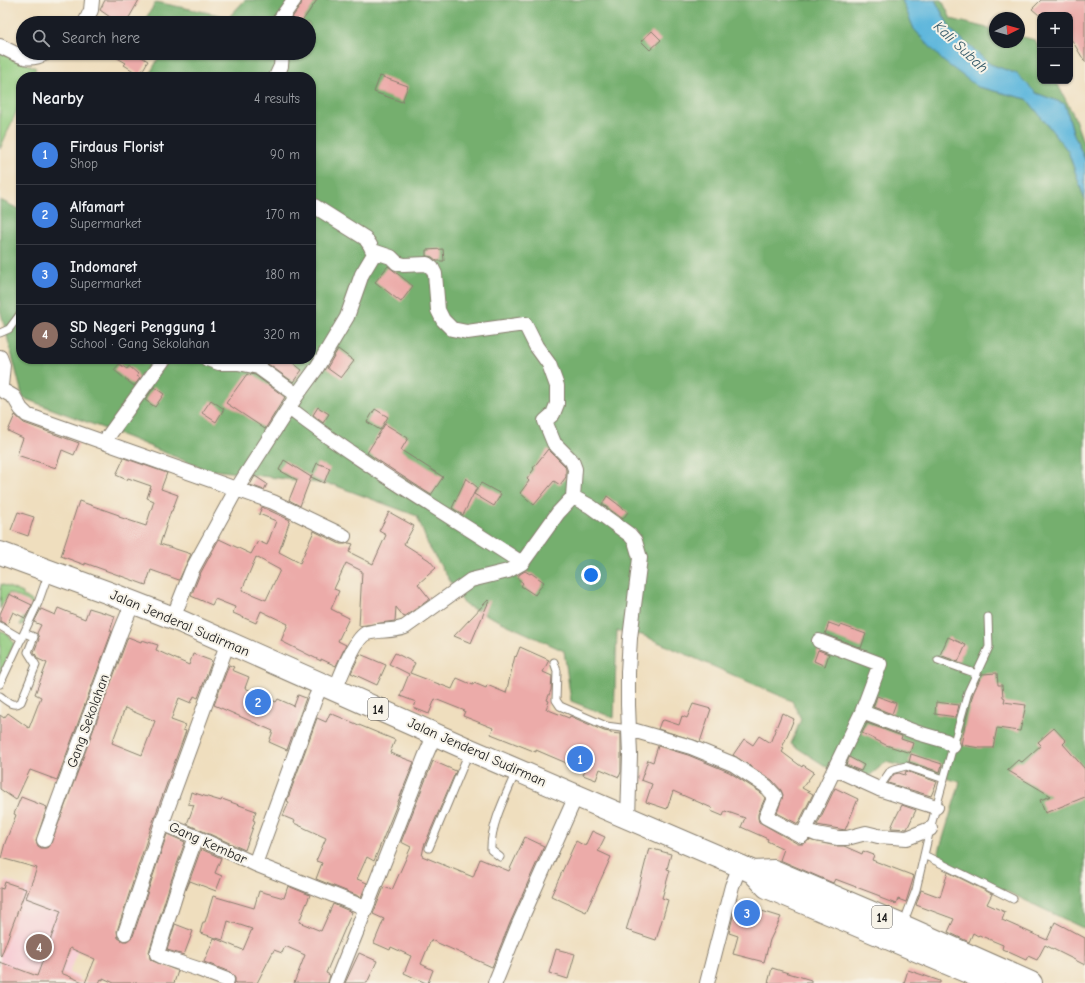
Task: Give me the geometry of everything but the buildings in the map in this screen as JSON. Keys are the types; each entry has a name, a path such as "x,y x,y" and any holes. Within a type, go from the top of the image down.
{"highway":[{"name":"Jalan Jenderal Sudirman","path":"0,553 50,570 173,618 470,750 747,869 767,887 1002,980 1031,983"},
{"name":"Jalan Jenderal Sudirman","path":"747,869 774,871 903,926 1002,980"}],"street":[{"path":"88,16 91,10 92,0"},
{"path":"284,16 294,0"},
{"path":"0,46 16,54"},
{"path":"278,72 281,60"},
{"path":"289,408 318,430 388,477 522,563 558,513 573,497 574,465 572,461 554,443 545,421 553,414 556,404 557,386 549,364 536,346 525,324 467,332 452,329 443,320 438,310 435,274 432,268 427,264 404,265 397,263 391,257 373,251 364,238 316,207"},
{"path":"173,618 192,570 236,490 297,395 316,369 347,317 362,274 374,254 373,251"},
{"path":"0,357 3,366 1,386 5,392 14,397 21,409 27,415 273,502 344,536"},
{"path":"104,442 160,364"},
{"path":"243,364 258,367 297,395"},
{"path":"573,497 590,506 630,535 635,541 640,558 630,650 628,705 630,755 628,818"},
{"name":"Gang Kembar","path":"228,642 162,823 254,864 315,700 343,670 359,639 366,633 396,630 405,627 471,580 508,571 522,563"},
{"name":"Gang Sekolahan","path":"44,840 133,602"},
{"path":"629,729 691,747 733,764 774,793 775,796 766,817 802,836 862,712 880,664 819,641"},
{"path":"862,712 918,733 946,741 953,746"},
{"path":"336,983 435,734"},
{"path":"835,769 878,789 936,807"},
{"path":"495,983 521,919 576,796"},
{"path":"125,932 162,823"},
{"path":"806,830 816,834 838,838 847,838 866,833 878,836 907,838 930,830"},
{"path":"196,837 179,884 157,954 226,980"},
{"path":"254,864 366,908"},
{"path":"706,983 732,886 747,869"}],"lane":[{"path":"0,333 9,329 16,320"},
{"path":"0,684 38,603 50,570"},
{"path":"903,926 916,890 936,807 968,692 990,647 988,617"},
{"path":"0,626 23,636 34,637 28,652 36,665 21,702 14,705 0,696"},
{"path":"938,660 977,674"},
{"path":"554,662 557,671 556,700 560,706 606,726 629,729"},
{"path":"429,848 470,750"},
{"path":"878,789 891,770 899,767 906,766 944,779"},
{"path":"500,857 491,850 490,839 517,770"},
{"path":"924,855 1013,899"}],"shaded area":[{"path":"6,880 64,901 89,920 69,973 80,978 78,983 0,983 0,895"}],"green space":[{"path":"245,0 902,0 914,29 978,87 1027,99 1068,151 1085,200 1085,929 937,858 960,782 886,762 857,786 791,744 801,719 792,701 642,635 617,631 614,718 571,701 564,651 465,605 429,547 417,516 334,485 205,469 129,438 23,398 0,309 0,200 16,208 16,364 316,364 316,72 151,72 157,60 316,60 316,16 230,16"},
{"path":"935,0 942,0 951,19 989,28 989,48 1025,48 1025,38 1035,40 1037,44 1037,84 1058,84 1074,116 1085,148 1085,160 1073,132 1065,104 1036,93 1017,74 990,64 951,30"},
{"path":"156,2 224,16 147,16"},
{"path":"0,52 36,68 34,72 16,72 16,112 0,149"},
{"path":"1,584 23,593 23,596 31,600 33,603 23,625 20,625 30,602 9,593 0,609"},
{"path":"0,630 10,636 14,644 0,674"}],"water":[{"name":"Kali Subah","path":"902,0 935,0 951,30 990,64 1017,74 1036,93 1065,104 1073,132 1085,160 1085,200 1068,151 1027,99 978,87 943,61 914,29"}],"place":[{"name":"Alfamart","path":"258,702"},
{"name":"Firdaus Florist","path":"580,759"},
{"name":"Indomaret","path":"747,913"},
{"name":"SD Negeri Penggung 1","path":"39,947"}]}
